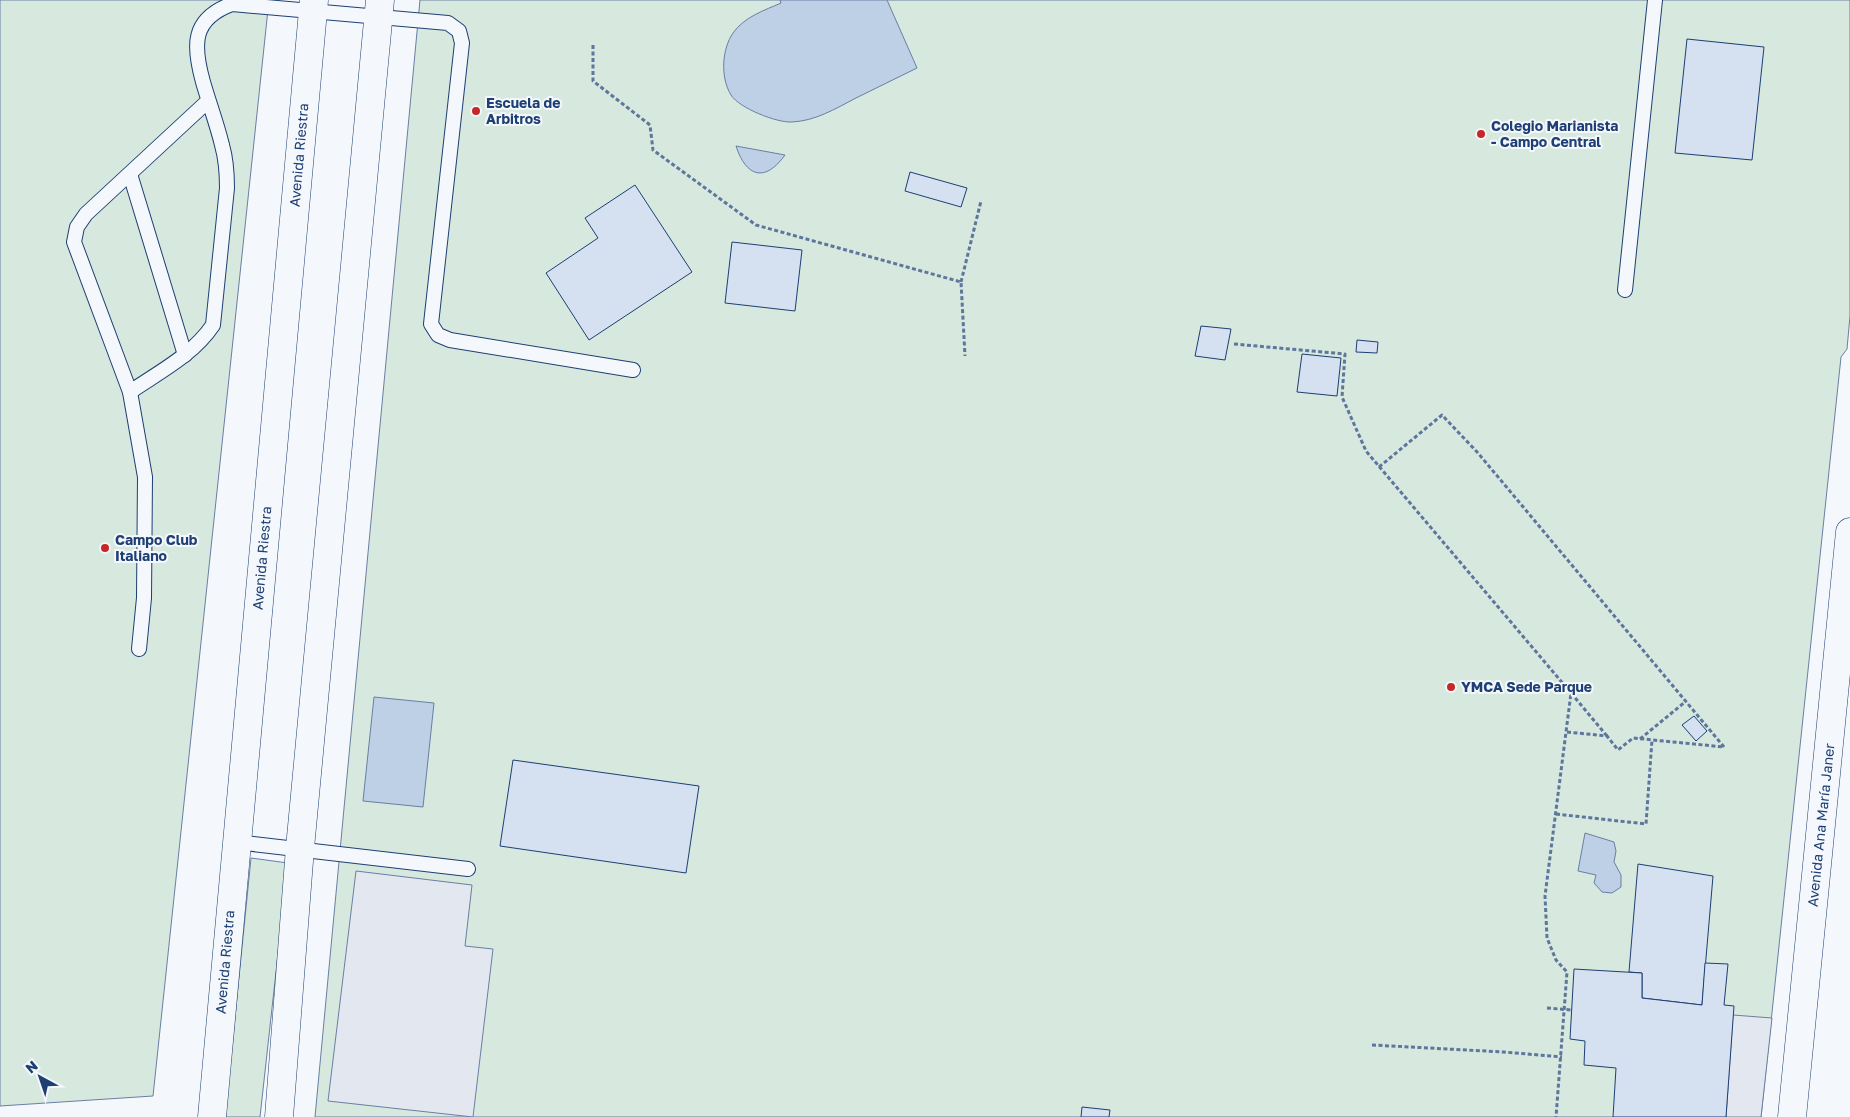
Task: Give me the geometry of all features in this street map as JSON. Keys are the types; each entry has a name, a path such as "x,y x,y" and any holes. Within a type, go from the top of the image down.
{"main road":[{"name":"Avenida Riestra","path":"212,1117 313,5"},
{"path":"279,1117 300,848 379,8"},
{"name":"Avenida Ana María Janer","path":"1792,1117 1850,532"}],"lane":[{"path":"1625,290 1654,0"},
{"path":"130,392 185,355 203,340 213,325 227,188 226,167 223,147 196,58 196,38 206,20 219,9 232,4 379,8 448,23 459,31 462,43 431,324 438,335 450,340 633,370"},
{"path":"139,649 144,598 145,477 130,392 74,242 77,227 86,214 208,101"},
{"path":"130,174 185,355"},
{"path":"236,842 468,869"}],"path":[{"path":"594,45 593,81 650,125 653,150 756,225 961,282"},
{"path":"964,356 961,282 981,201"},
{"path":"1234,344 1345,354 1342,397 1366,451 1379,468 1618,750 1633,738 1724,747 1478,453 1442,415 1379,468"},
{"path":"1556,1117 1567,972 1556,960 1547,938 1545,896 1571,693"},
{"path":"1639,739 1685,701"},
{"path":"1567,732 1607,736"},
{"path":"1556,814 1646,824 1652,740"},
{"path":"1547,1008 1571,1010"},
{"path":"1372,1045 1562,1057"}],"shaded area":[{"name":"Campo Club Italiano","path":"0,0 269,0 153,1096 0,1106"},
{"path":"420,0 1850,0 1850,316 1847,349 1841,357 1761,1117 315,1117"},
{"path":"251,858 288,863 260,1117 225,1117"},
{"path":"356,871 472,885 465,946 493,949 473,1117 328,1101"},
{"path":"1733,1015 1772,1018 1761,1117 1726,1117"}],"water":[{"path":"780,0 887,0 917,68 817,117 785,122 750,110 735,100 727,88 724,72 726,47 738,27 755,15 781,3"},
{"path":"736,146 785,155 770,170 757,173 745,164"},
{"path":"374,697 434,703 423,807 363,801"},
{"path":"1585,833 1614,842 1616,851 1614,862 1621,875 1621,887 1612,893 1602,892 1594,883 1596,875 1578,871"}],"building":[{"path":"1687,39 1764,47 1752,160 1675,153"},
{"path":"910,172 967,188 961,207 905,191"},
{"path":"635,185 692,272 589,340 546,273 598,238 585,218"},
{"path":"732,242 802,250 795,311 725,303"},
{"path":"1201,326 1231,329 1225,360 1195,356"},
{"path":"1357,340 1378,342 1377,353 1356,352"},
{"path":"1302,354 1341,358 1337,396 1297,392"},
{"path":"1694,716 1707,731 1696,741 1682,725"},
{"path":"513,760 699,786 686,873 500,846"},
{"path":"1638,864 1713,876 1702,1005 1642,998 1642,973 1629,972"},
{"path":"1705,963 1728,964 1724,1005 1734,1006 1726,1117 1613,1117 1616,1068 1584,1065 1585,1041 1570,1039 1574,969 1642,973 1642,998 1702,1005"},
{"path":"1082,1107 1110,1110 1109,1117 1081,1117"}],"place":[{"name":"Escuela de Arbitros","path":"476,111"},
{"name":"Colegio Marianista - Campo Central","path":"1481,134"},
{"name":"Campo Club Italiano","path":"105,548"},
{"name":"YMCA Sede Parque","path":"1451,687"}]}
